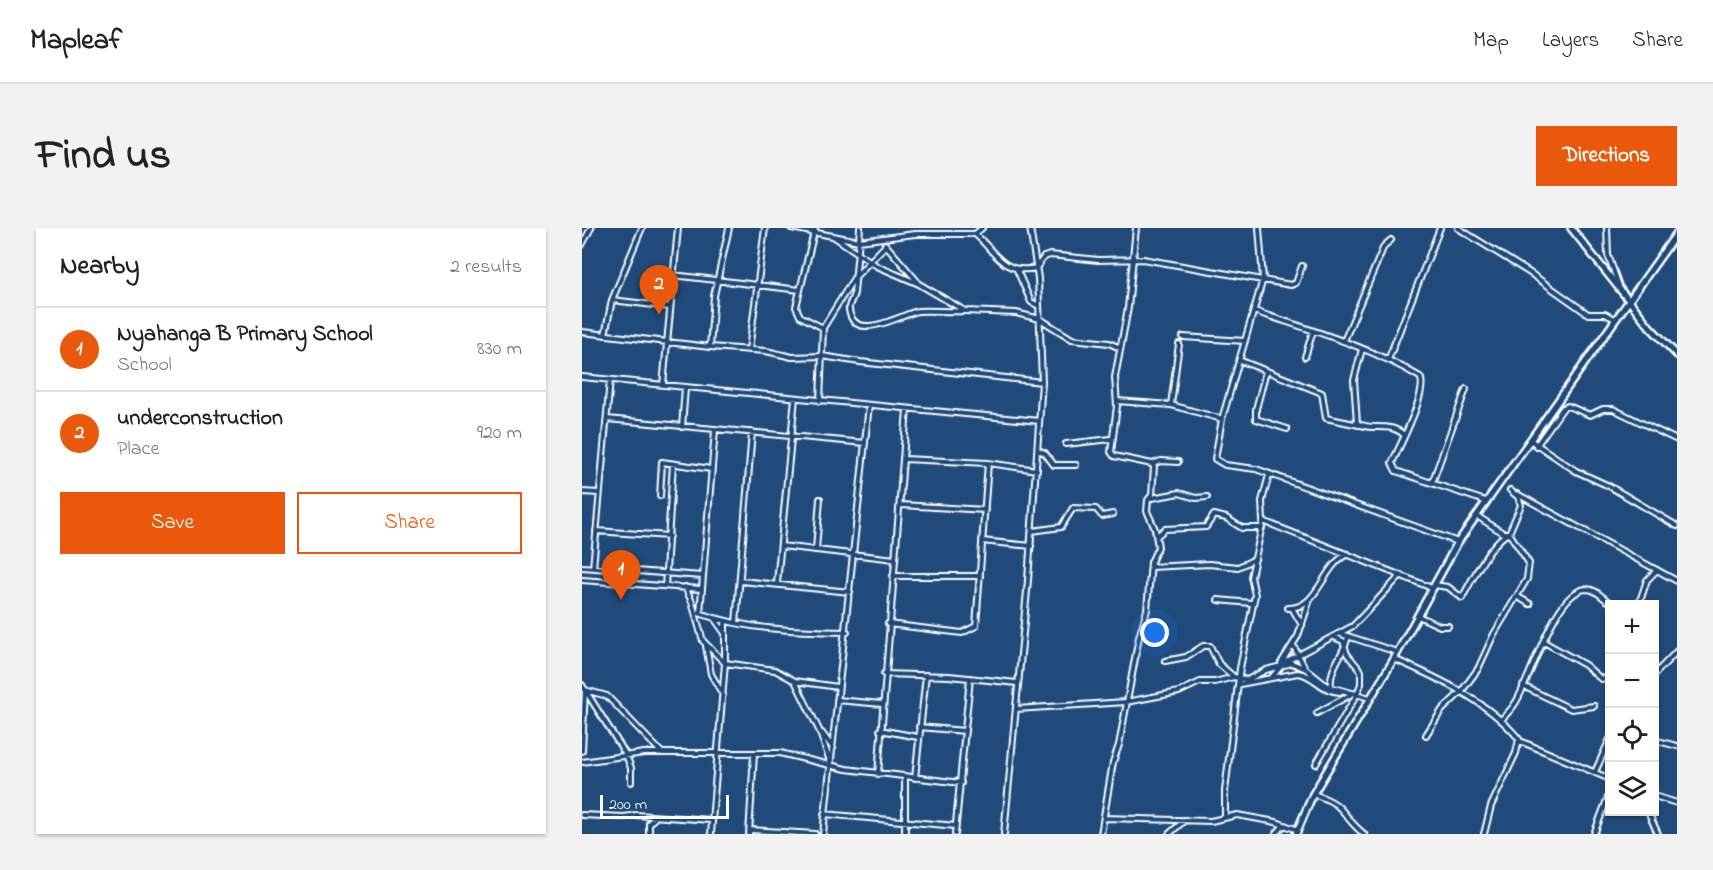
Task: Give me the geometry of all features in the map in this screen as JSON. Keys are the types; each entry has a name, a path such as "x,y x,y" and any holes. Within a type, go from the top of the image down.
{"street":[{"path":"582,245 591,228"},
{"path":"605,335 612,300 642,228"},
{"path":"663,385 678,228"},
{"path":"710,347 717,279 729,228"},
{"path":"749,350 765,228"},
{"path":"791,228 814,230 859,241 915,234 975,234 982,228"},
{"path":"860,228 854,294 849,310 850,315 865,326 882,324 918,312 1005,311 1040,319 1072,339 1108,343 1120,348"},
{"path":"914,228 915,234"},
{"path":"1004,834 1031,546 1042,382 1040,319 1030,228"},
{"path":"1136,228 1128,308 1115,377 1117,401 1111,439 1112,455 1152,464 1161,461 1178,462"},
{"path":"1259,228 1263,279 1222,419 1215,459 1225,465 1250,467 1458,542"},
{"path":"1388,360 1440,228"},
{"path":"1458,228 1530,273 1587,314 1605,314 1615,319"},
{"path":"1571,228 1677,356"},
{"path":"1607,228 1608,255 1619,286"},
{"path":"814,230 797,310 800,316 823,328"},
{"path":"1104,818 1211,821 1237,815 1284,825 1297,832 1314,794 1394,659 1458,542 1677,233"},
{"path":"975,234 995,258 1017,270 1036,268 1044,257 1050,255 1098,260 1134,259 1293,285 1302,266"},
{"path":"833,236 869,262 919,284 965,311"},
{"path":"880,240 919,284"},
{"path":"1344,341 1384,246 1390,240"},
{"path":"820,401 823,328 854,278 886,245"},
{"path":"1017,270 1031,302 1037,305"},
{"path":"673,275 800,290"},
{"path":"612,300 670,307"},
{"path":"1254,311 1344,341 1420,377 1423,382 1413,415 1392,463 1393,467 1396,471 1485,501"},
{"path":"1305,357 1313,331"},
{"path":"582,332 667,343 766,351 792,357 822,356 1042,382"},
{"path":"1183,337 1245,341"},
{"path":"1172,405 1179,344"},
{"path":"1359,425 1354,380 1362,349"},
{"path":"1239,360 1323,394 1326,418 1359,425 1388,427 1404,435"},
{"path":"1266,371 1256,419 1287,429"},
{"path":"582,377 1039,422"},
{"path":"593,568 610,380"},
{"path":"682,427 685,388"},
{"path":"1432,483 1466,389"},
{"path":"777,583 795,398"},
{"path":"1117,401 1172,405 1222,419"},
{"path":"823,834 838,687 847,632 869,405"},
{"path":"1536,446 1563,408 1568,406 1590,415 1607,408 1621,411 1677,440"},
{"path":"878,774 884,674 901,505 907,409"},
{"path":"607,419 865,442"},
{"path":"697,612 715,430"},
{"path":"736,623 753,432"},
{"path":"1066,444 1111,439"},
{"path":"1529,440 1576,471 1610,486 1677,526"},
{"path":"1038,450 1045,453 1054,465 1076,465"},
{"path":"904,459 988,463 1037,470"},
{"path":"660,496 662,462 711,469"},
{"path":"888,624 909,625 940,632 970,631 978,621 988,463"},
{"path":"665,586 673,464"},
{"path":"1101,834 1126,702 1147,610 1151,567 1158,547 1157,537 1147,510 1154,476 1152,464"},
{"path":"1226,817 1225,791 1251,603 1255,596 1251,577 1262,528 1262,501 1269,475"},
{"path":"1499,483 1677,581"},
{"path":"1263,521 1401,575 1433,586 1448,587 1462,598 1493,547 1501,537 1509,533 1521,505 1518,497 1510,490"},
{"path":"582,492 599,493"},
{"path":"1151,498 1179,493 1196,498 1207,497"},
{"path":"816,550 820,498"},
{"path":"901,505 985,510"},
{"path":"1032,531 1061,527 1073,508 1096,509 1102,516 1113,514"},
{"path":"1157,537 1165,530 1206,528 1214,515 1226,518 1242,528 1262,528"},
{"path":"1476,516 1503,533 1509,533"},
{"path":"596,531 669,536"},
{"path":"1426,735 1443,710 1461,692 1478,669 1494,634 1527,579 1529,563 1509,533"},
{"path":"982,541 1031,546"},
{"path":"781,546 895,559"},
{"path":"1270,678 1293,645 1310,598 1335,561 1349,553"},
{"path":"1151,567 1212,564 1221,567 1238,567 1256,559"},
{"path":"582,567 702,576"},
{"path":"1640,600 1647,580 1657,570"},
{"path":"1240,681 1251,679 1281,665 1340,634 1359,620 1385,589 1401,575"},
{"path":"893,576 980,576"},
{"path":"582,580 701,589"},
{"path":"741,581 850,592"},
{"path":"685,587 697,612 711,674 723,695"},
{"path":"1502,720 1516,702 1547,631 1564,602 1579,591 1595,591 1605,600"},
{"path":"1518,597 1530,604"},
{"path":"1302,625 1290,608 1310,598"},
{"path":"1218,600 1251,603"},
{"path":"697,612 736,623 802,631 847,632"},
{"path":"1417,615 1440,626 1448,626"},
{"path":"714,618 724,632"},
{"path":"711,834 723,695 725,621"},
{"path":"1340,634 1397,652"},
{"path":"1331,688 1336,663 1345,649 1348,636"},
{"path":"1316,764 1356,696 1362,674 1345,649 1343,641 1334,637"},
{"path":"1544,642 1585,665 1601,679 1605,679"},
{"path":"706,645 725,663 775,670 795,681 838,687"},
{"path":"1165,661 1186,657 1203,645 1210,646 1219,664 1240,681 1270,678 1285,673 1304,674 1327,690 1349,694"},
{"path":"1293,645 1306,669"},
{"path":"1659,670 1677,651"},
{"path":"1394,659 1461,692 1502,720 1520,741 1605,776"},
{"path":"1281,665 1295,663 1331,688 1370,698"},
{"path":"884,674 926,675 1017,683"},
{"path":"915,778 926,675"},
{"path":"1016,709 1126,702 1179,692 1200,682 1215,682 1234,677"},
{"path":"955,834 970,678"},
{"path":"795,681 819,730 831,765"},
{"path":"1523,687 1571,709 1594,706"},
{"path":"582,751 583,688"},
{"path":"583,688 607,696 662,753"},
{"path":"583,688 626,755 631,768 631,782"},
{"path":"1317,714 1349,694"},
{"path":"837,700 882,704"},
{"path":"920,727 965,731"},
{"path":"819,730 832,748"},
{"path":"880,730 918,737"},
{"path":"1484,834 1491,806 1520,741"},
{"path":"1659,741 1676,744"},
{"path":"1594,772 1605,749"},
{"path":"582,762 626,755 662,753 784,753 878,774 961,783"},
{"path":"754,754 750,832 815,834"},
{"path":"905,777 905,834"},
{"path":"1314,794 1332,800 1342,807 1351,824 1364,834"},
{"path":"1659,798 1677,803"},
{"path":"1594,834 1605,805"},
{"path":"824,813 905,819 956,826"},
{"path":"582,815 657,816 711,820"},
{"path":"649,834 649,823 657,816"},
{"path":"1650,816 1658,834"},
{"path":"1169,834 1185,820"},
{"path":"1276,834 1284,825"}],"place":[{"name":"underconstruction","path":"659,315"},
{"name":"Nyahanga B Primary School","path":"621,600"}]}
